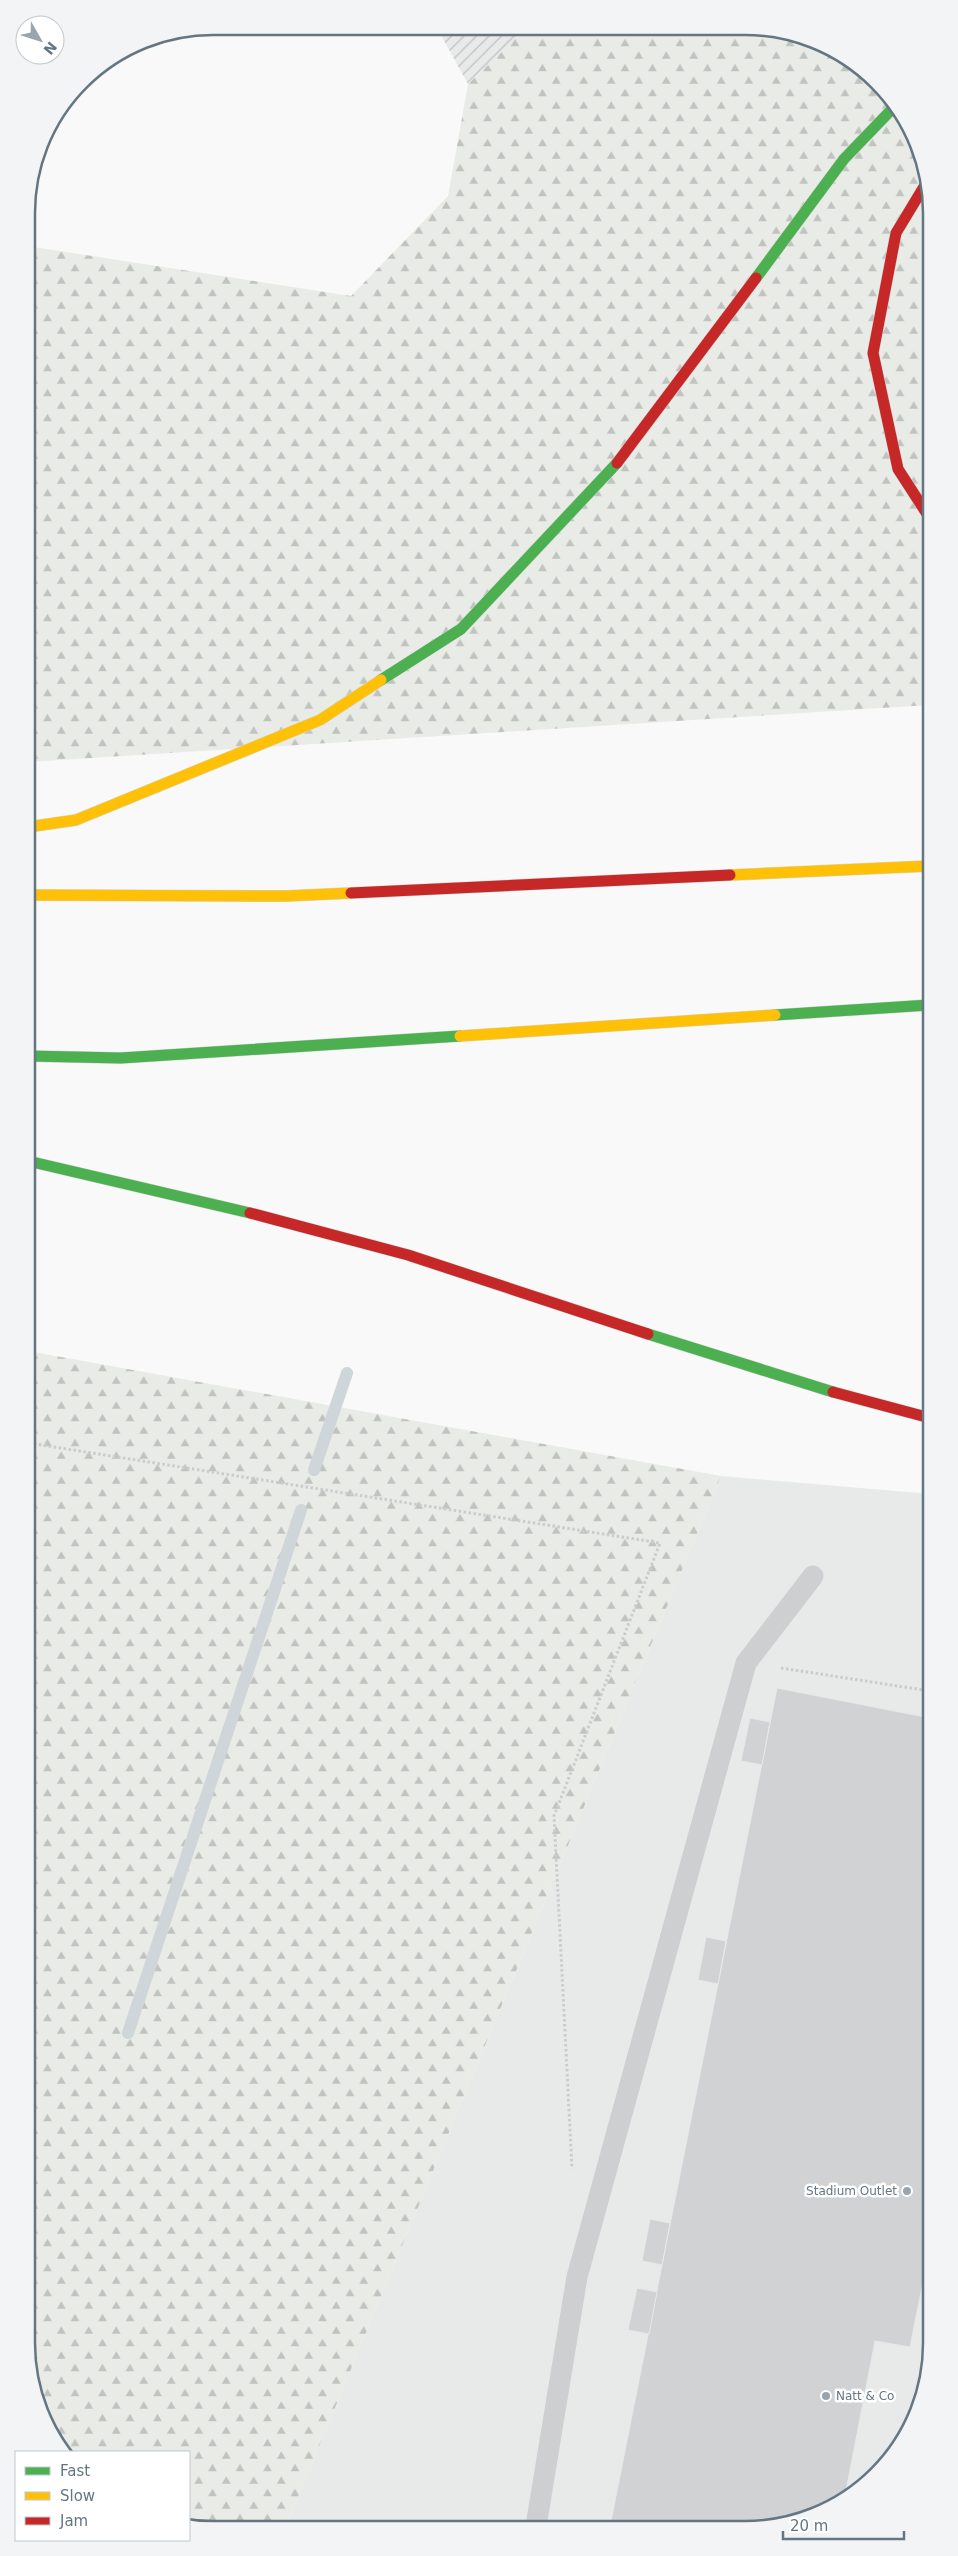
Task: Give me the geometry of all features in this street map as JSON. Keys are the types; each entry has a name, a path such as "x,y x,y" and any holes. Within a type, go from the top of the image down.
{"highway":[{"path":"35,826 76,820 320,720 461,629 612,470 844,160 891,111"},
{"path":"921,191 896,233 873,353 898,469 923,508"},
{"path":"35,895 286,896 923,866"},
{"path":"35,1056 121,1058 923,1006"},
{"path":"35,1163 238,1209 408,1255 854,1400 923,1416"}],"lane":[{"path":"537,2521 577,2277 746,1663 814,1576"}],"path":[{"path":"35,1444 660,1543 554,1816 572,2179"},
{"path":"746,1663 923,1690"}],"shaded area":[{"path":"441,35 520,35 468,84"},
{"path":"721,1476 923,1493 923,2355 920,2378 914,2400 905,2422 893,2442 871,2469 844,2491 824,2503 780,2518 757,2521 288,2521"}],"green space":[{"path":"520,35 757,35 780,38 824,53 854,72 886,104 905,134 914,156 920,178 923,201 923,705 35,762 35,247 351,296 448,196 468,84"},
{"path":"35,1352 721,1476 288,2521 201,2521 190,2519 190,2451 71,2451 53,2422 44,2400 38,2378 35,2355"}],"building":[{"path":"777,1688 923,1717 923,2282 910,2347 875,2341 846,2489 824,2503 780,2518 757,2521 611,2521"},
{"path":"750,1718 770,1722 762,1765 741,1761"},
{"path":"706,1937 726,1941 718,1984 698,1980"},
{"path":"650,2219 670,2223 662,2265 642,2261"},
{"path":"637,2288 657,2292 649,2334 628,2330"}],"waterway":[{"path":"314,1470 347,1373"},
{"path":"128,2033 301,1510"}],"traffic: fast":[{"path":"756,278 844,159 891,111"},
{"path":"381,680 461,629 617,463"},
{"path":"775,1015 923,1005"},
{"path":"35,1056 121,1058 460,1036"},
{"path":"35,1163 250,1213"},
{"path":"648,1334 833,1392"}],"traffic: slow":[{"path":"35,826 76,820 320,720 381,680"},
{"path":"730,875 923,866"},
{"path":"35,895 286,896 351,893"},
{"path":"460,1036 775,1015"}],"traffic: jam":[{"path":"921,191 896,233 873,353 898,469 923,508"},
{"path":"617,463 756,278"},
{"path":"351,893 730,875"},
{"path":"250,1213 408,1255 648,1334"},
{"path":"833,1392 923,1416"}],"place":[{"name":"Stadium Outlet","path":"907,2191"},
{"name":"Natt & Co","path":"826,2396"}]}
